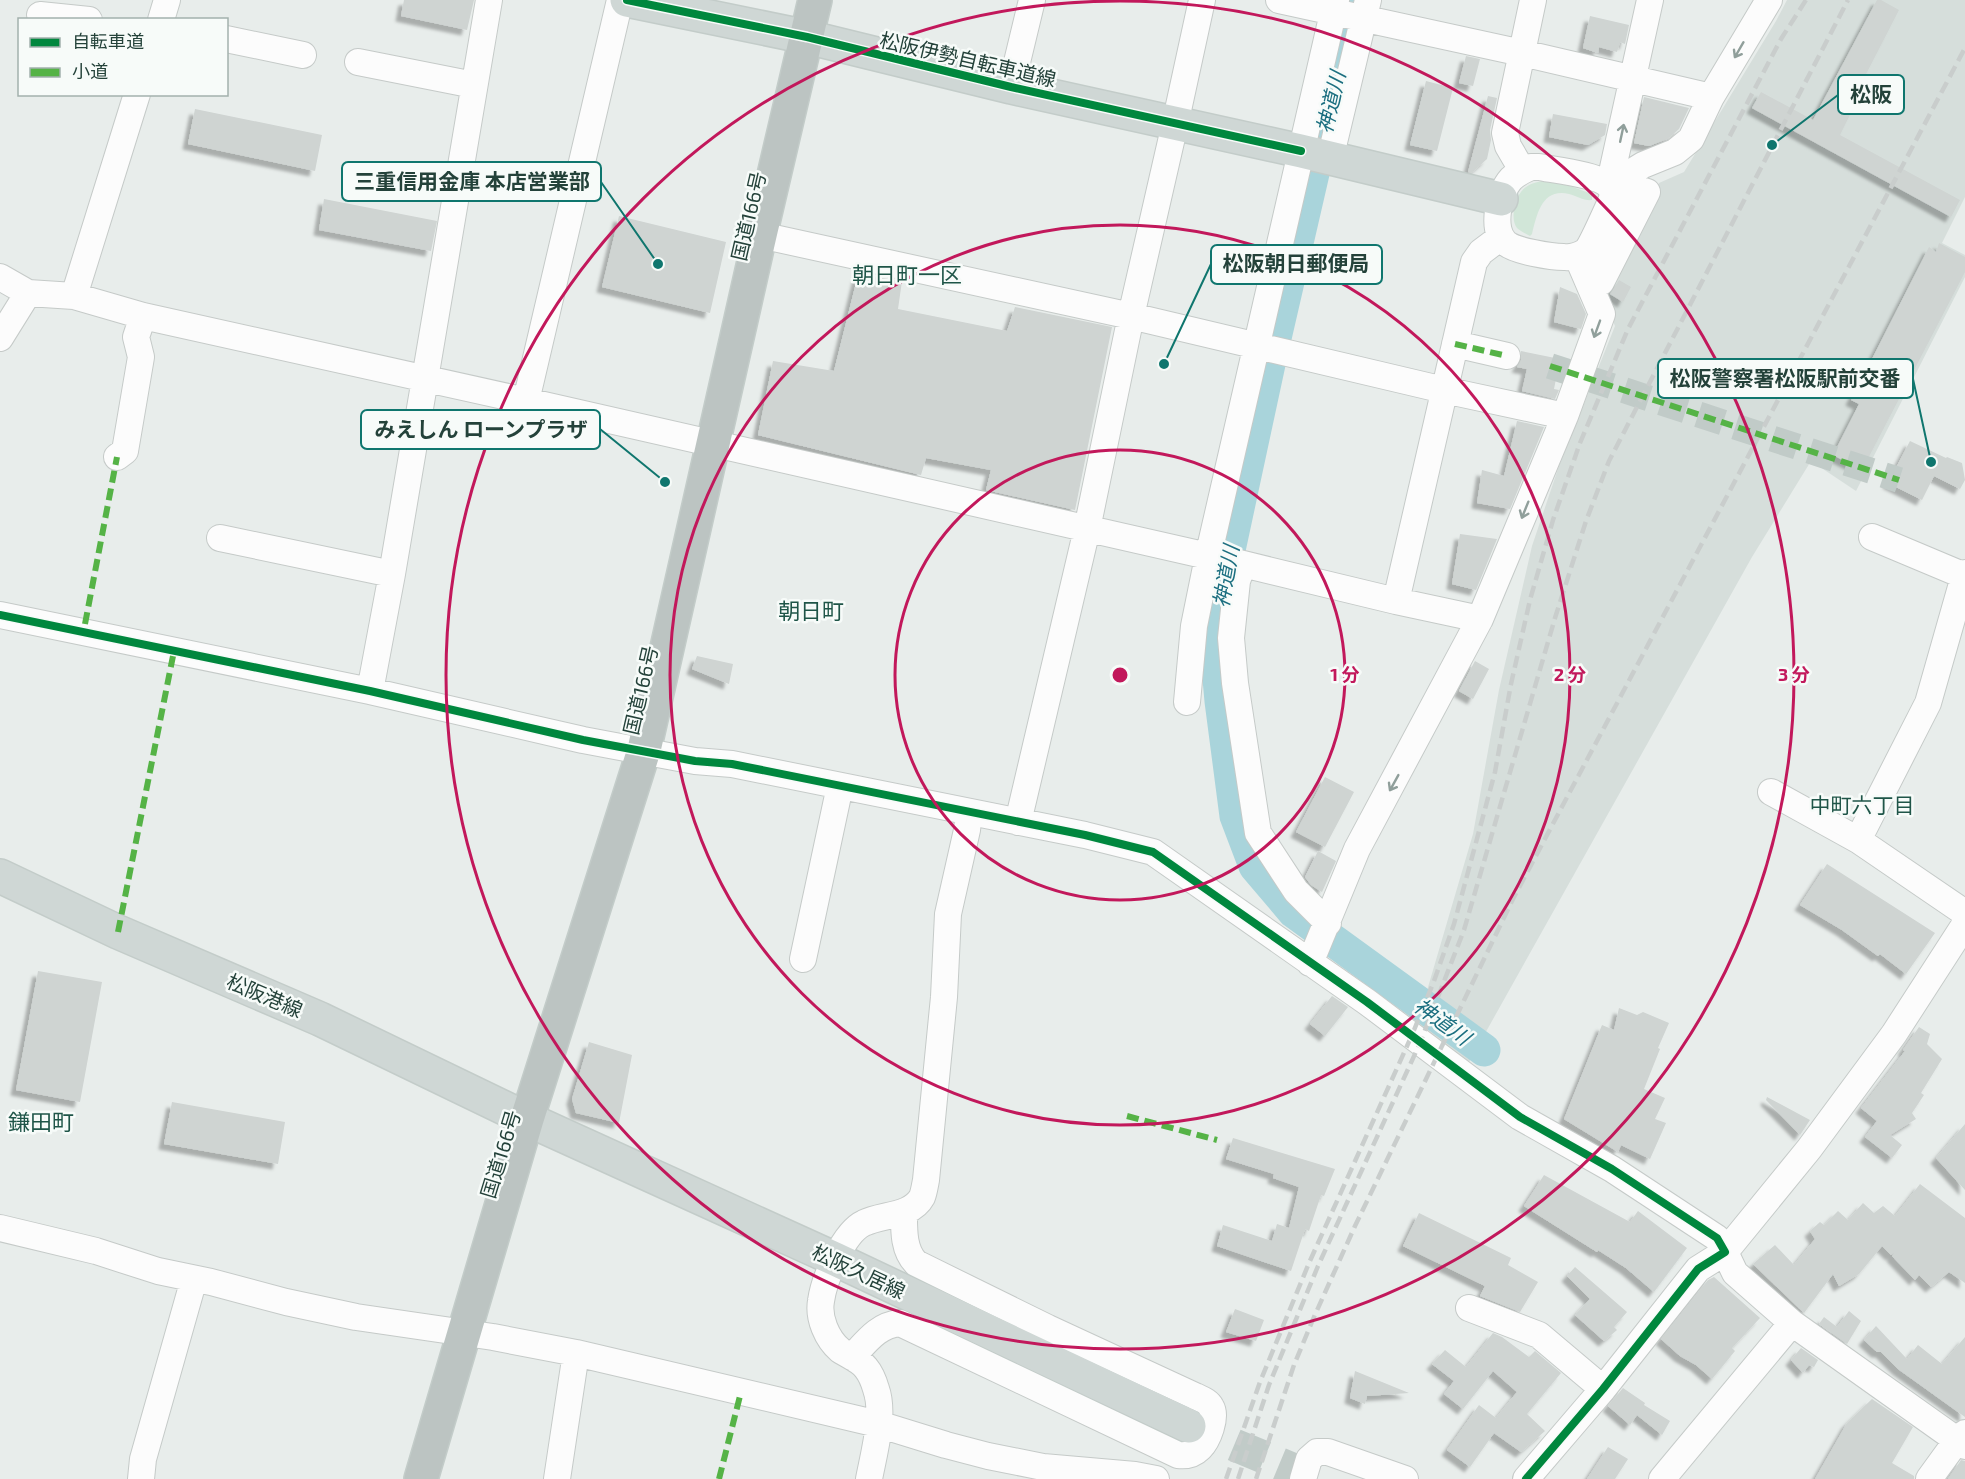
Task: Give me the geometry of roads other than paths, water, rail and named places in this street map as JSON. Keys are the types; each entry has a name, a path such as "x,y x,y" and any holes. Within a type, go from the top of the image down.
{"highway":[{"name":"国道166号","path":"421,1479 527,1119 644,750 815,0"}],"main road":[{"name":"松阪伊勢自転車道線","path":"627,0 807,37 1011,87 1501,199"},
{"name":"松阪港線","path":"0,876 118,932 320,1019 527,1119"},
{"name":"松阪久居線","path":"527,1119 835,1259 1189,1426"}],"street":[{"path":"162,18 167,0"},
{"path":"370,691 392,574 489,0"},
{"path":"526,401 620,0"},
{"path":"1011,87 1032,0"},
{"path":"1018,822 1087,529 1131,316 1202,0"},
{"path":"1279,0 1366,10 1522,52 1711,97"},
{"path":"1522,170 1508,146 1505,133 1533,0"},
{"path":"1609,186 1601,181 1539,166 1522,170 1512,177 1505,187 1497,230 1505,243 1512,247 1566,258 1577,256 1587,250 1613,196 1609,186 1650,0"},
{"path":"1609,186 1642,165 1675,152 1691,139 1711,97 1768,0"},
{"path":"1315,155 1335,6"},
{"path":"1187,702 1194,626 1226,561 1267,348 1315,155 1366,10"},
{"path":"40,15 69,18"},
{"path":"228,39 303,55"},
{"path":"358,62 474,85"},
{"path":"74,296 136,96"},
{"path":"760,235 1131,316 1444,390 1565,416"},
{"path":"1396,601 1474,262 1481,252 1501,237"},
{"path":"1310,963 1357,849 1480,619 1565,416 1602,314 1577,256"},
{"path":"0,277 28,293 74,296 143,316 1480,619"},
{"path":"0,338 28,293"},
{"path":"117,457 125,451 141,357 136,337 143,316"},
{"path":"1455,344 1507,356"},
{"path":"1858,840 1928,704 1965,575 1872,537"},
{"path":"220,538 392,574"},
{"path":"1226,561 1237,581 1231,638 1235,683 1258,833 1296,891 1328,923"},
{"path":"0,615 370,691 583,740 695,761 732,764 1153,852 1367,1002 1520,1118 1612,1169 1717,1238 1735,1273 1792,1323 1963,1439 1929,1479"},
{"path":"803,959 840,786"},
{"path":"1771,792 1858,840 1965,913"},
{"path":"870,1479 878,1424 879,1407 876,1387 866,1367 832,1342 825,1330 820,1303 835,1259 848,1238 862,1223 904,1212 916,1205 922,1197 926,1180 944,997 948,914 969,812"},
{"path":"1526,1479 1603,1389 1698,1269 1725,1252 1809,1149 1894,1034 1965,924"},
{"path":"852,1357 874,1333 883,1327 900,1323 1178,1455 1190,1454 1203,1445 1213,1422 1212,1409 1208,1402 1048,1328 916,1263 911,1258 907,1246 904,1233 904,1212"},
{"path":"0,1228 96,1251 158,1271 286,1302 356,1317 576,1353 878,1424 946,1445 1042,1467 1145,1477 1145,1439"},
{"path":"141,1479 143,1459 194,1279"},
{"path":"1469,1308 1539,1335 1603,1389"},
{"path":"1662,1479 1792,1323"},
{"path":"557,1479 576,1353"},
{"path":"1303,1479 1310,1459 1317,1452 1328,1452 1404,1479"}],"waterway":[{"name":"神道川","path":"1353,0 1269,364 1229,550 1215,634 1221,701 1236,816 1255,866 1294,912 1484,1050"}],"tunnel":[{"path":"1550,366 1899,480"},
{"path":"1189,1426 1316,1479"}],"railway":[{"path":"1226,1479 1260,1382 1309,1263 1412,1035 1454,924 1495,772 1511,684 1530,600 1553,520 1580,443 1628,329 1781,39 1806,0"},
{"path":"1238,1479 1269,1385 1318,1266 1420,1043 1464,930 1555,618 1586,521 1609,461 1848,0"},
{"path":"1256,1479 1294,1365 1314,1317 1355,1226 1513,899 1965,48"}],"place":[{"name":"松阪","path":"1772,145"},
{"name":"三重信用金庫 本店営業部","path":"658,264"},
{"name":"松阪朝日郵便局","path":"1164,364"},
{"name":"松阪警察署松阪駅前交番","path":"1931,462"},
{"name":"みえしん ローンプラザ","path":"665,482"}],"district":[{"name":"朝日町一区","path":"907,274"},
{"name":"朝日町","path":"811,610"},
{"name":"中町六丁目","path":"1862,804"},
{"name":"鎌田町","path":"41,1121"}]}
